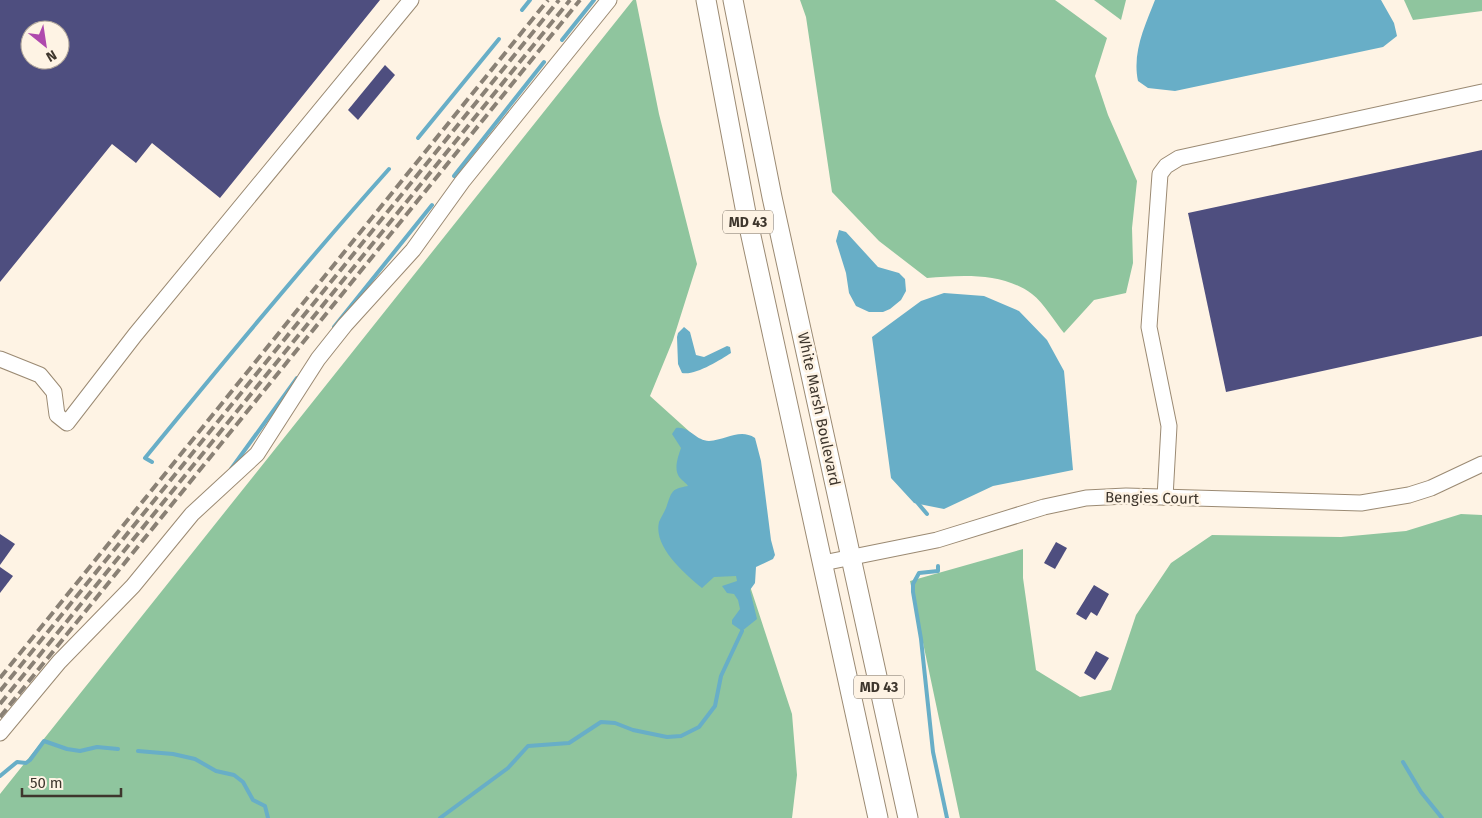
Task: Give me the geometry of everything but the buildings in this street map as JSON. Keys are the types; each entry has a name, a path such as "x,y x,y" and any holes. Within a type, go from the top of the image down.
{"main road":[{"name":"White Marsh Boulevard","path":"706,0 746,213 878,818"},
{"name":"White Marsh Boulevard","path":"733,0 772,197 908,818"}],"street":[{"path":"0,359 40,374 54,392 58,415 67,423 135,335 410,0"},
{"path":"0,733 59,662 133,586 192,514 258,454 290,407 318,359 345,325 413,250 462,182 609,0"},
{"path":"1165,497 1169,426 1149,327 1160,174 1166,166 1179,158 1482,92"},
{"name":"Bengies Court","path":"823,563 958,534 1067,501 1105,496 1324,503 1387,500 1431,488 1482,464"}],"green space":[{"path":"633,0 636,0 659,114 697,264 673,340 650,396 721,460 748,580 792,714 797,775 792,818 0,818 0,794"},
{"path":"800,0 1055,0 1107,38 1095,76 1108,115 1137,181 1132,228 1133,263 1126,293 1094,300 1064,333 1041,302 1021,287 995,278 954,276 927,278 879,241 832,192 806,17"},
{"path":"1094,0 1126,0 1121,20"},
{"path":"1404,0 1482,0 1482,11 1413,20"},
{"path":"1461,514 1482,515 1482,818 960,818 910,581 1023,549 1023,578 1036,670 1080,697 1111,690 1136,615 1171,563 1212,535 1341,537 1406,531"}],"water":[{"path":"1155,0 1381,0 1394,23 1397,36 1383,47 1175,91 1148,88 1138,81 1137,60 1140,39"},
{"path":"839,230 846,232 878,267 899,273 905,279 906,291 901,300 890,309 883,312 869,312 856,306 849,293 846,273 836,241"},
{"path":"944,293 984,296 1019,311 1047,340 1064,371 1073,470 993,486 944,509 914,503 891,478 872,337 921,301"},
{"path":"684,327 690,332 696,355 704,357 727,346 730,347 731,353 700,370 682,373 678,364 677,337"},
{"path":"676,428 685,429 700,439 709,441 738,434 749,435 755,438 761,461 771,540 775,555 773,559 756,567 755,583 750,590 757,619 742,631 732,624 732,620 740,609 738,600 734,594 727,593 722,586 737,581 736,576 714,577 702,588 679,568 665,550 661,541 658,531 659,522 672,492 678,488 688,486 679,477 676,469 681,448 672,434"}],"waterway":[{"path":"522,10 530,0"},
{"path":"562,40 594,0"},
{"path":"418,138 499,39"},
{"path":"454,176 544,62"},
{"path":"152,462 145,458 266,312 389,169"},
{"path":"334,327 432,205"},
{"path":"231,469 297,378"},
{"path":"916,501 927,514"},
{"path":"938,566 938,571 919,573 913,584 913,592 921,639 933,752 947,818"},
{"path":"440,818 508,768 528,746 569,743 601,722 615,723 633,730 667,737 681,736 699,727 715,706 721,676 742,631"},
{"path":"0,776 17,762 26,763 30,760 44,741 67,749 80,751 97,747 118,749"},
{"path":"138,751 173,754 195,759 216,771 234,775 243,782 253,800 265,806 268,818"},
{"path":"1403,762 1421,792 1442,818"}],"railway":[{"path":"0,678 548,0"},
{"path":"0,691 559,0"},
{"path":"0,704 570,0"},
{"path":"0,717 580,0"}]}
